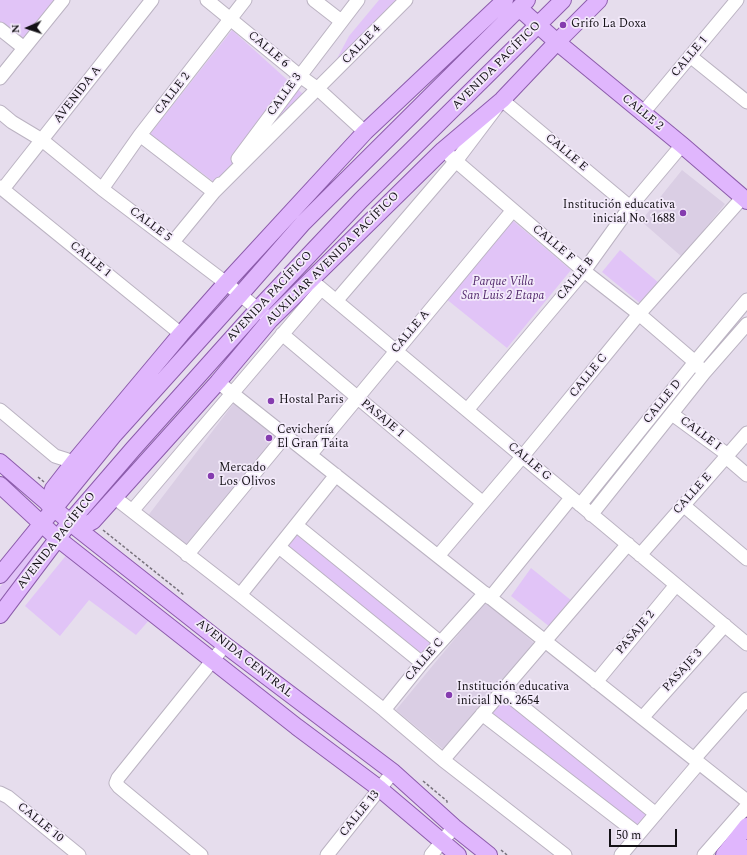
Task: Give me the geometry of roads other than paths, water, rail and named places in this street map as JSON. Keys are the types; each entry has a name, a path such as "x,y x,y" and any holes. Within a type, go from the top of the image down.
{"main road":[{"path":"51,506 53,489 74,462 181,334 226,283 364,132 505,0"},
{"name":"AVENIDA PACÍFICO","path":"0,615 57,538 74,526 138,443 258,309 361,200 563,0"},
{"name":"AUXILIAR AVENIDA PACÍFICO","path":"74,526 93,521 218,382 270,320 316,284 443,150 502,100 556,42 599,0"},
{"name":"AVENIDA PACÍFICO","path":"0,575 42,523 51,506 303,223 519,3"},
{"name":"CALLE 2","path":"519,3 537,26 745,199"},
{"name":"AVENIDA CENTRAL","path":"0,462 74,526 392,772 454,827 489,855"},
{"name":"AVENIDA CENTRAL","path":"0,485 57,538 297,727 380,789 458,855"},
{"path":"724,855 747,826"},
{"path":"742,855 747,848"}],"street":[{"path":"0,78 63,0"},
{"name":"AVENIDA A","path":"2,188 42,140 152,0"},
{"name":"CALLE 6","path":"207,0 318,89 364,132"},
{"name":"CALLE 2","path":"102,189 140,135 245,0"},
{"path":"314,0 341,21"},
{"name":"CALLE 3","path":"173,242 214,192 358,0"},
{"name":"CALLE 4","path":"318,89 406,0"},
{"name":"CALLE 1","path":"642,114 737,0"},
{"path":"0,29 24,48"},
{"path":"690,56 747,102"},
{"name":"CALLE 3","path":"214,192 318,89"},
{"path":"336,301 456,161 502,100"},
{"name":"CALLE E","path":"502,100 630,207"},
{"path":"0,112 12,122 42,140"},
{"path":"140,135 214,192"},
{"name":"CALLE 5","path":"42,140 102,189 173,242 258,309"},
{"name":"CALLE B","path":"467,410 584,270 630,207 682,146"},
{"name":"CALLE F","path":"443,150 584,270 639,314 695,362 704,373"},
{"name":"CALLE 1","path":"2,188 181,334"},
{"name":"CALLE C","path":"438,556 522,457 639,314 745,199"},
{"name":"CALLE A","path":"310,455 513,210"},
{"path":"132,511 282,334 316,284"},
{"name":"CALLE G","path":"316,284 747,644"},
{"name":"CALLE D","path":"488,595 576,502 747,300"},
{"path":"258,309 270,320"},
{"name":"CALLE D","path":"591,515 704,373 747,324"},
{"name":"PASAJE 1","path":"282,334 483,503"},
{"path":"218,382 747,801"},
{"path":"0,410 55,456 74,462"},
{"name":"CALLE I","path":"672,414 727,456 747,475"},
{"name":"CALLE E","path":"640,555 747,433"},
{"path":"187,555 286,435"},
{"path":"240,595 336,475"},
{"path":"114,497 240,595 384,710 443,760 565,855"},
{"path":"683,505 747,559"},
{"path":"296,526 440,642"},
{"path":"443,760 628,544"},
{"path":"278,547 422,663"},
{"name":"PASAJE 2","path":"596,682 676,585"},
{"name":"CALLE C","path":"384,710 440,642 488,595"},
{"name":"PASAJE 3","path":"642,718 725,625"},
{"path":"201,855 116,783 118,778 226,645"},
{"path":"503,691 656,814"},
{"path":"621,855 656,814 747,699"},
{"path":"482,714 638,834"},
{"name":"CALLE 13","path":"327,855 392,772"},
{"name":"CALLE 10","path":"0,793 8,797 79,855"},
{"path":"704,855 747,806"},
{"path":"432,855 454,827"}],"place":[{"name":"Grifo La Doxa","path":"563,25"},
{"name":"Institución educativa inicial No. 1688","path":"683,213"},
{"name":"Hostal Paris","path":"271,401"},
{"name":"Cevichería El Gran Taita","path":"269,438"},
{"name":"Mercado Los Olivos","path":"211,476"},
{"name":"Institución educativa inicial No. 2654","path":"449,695"}],"park label":[{"name":"Parque Villa San Luis 2 Etapa","path":"503,290"}]}
